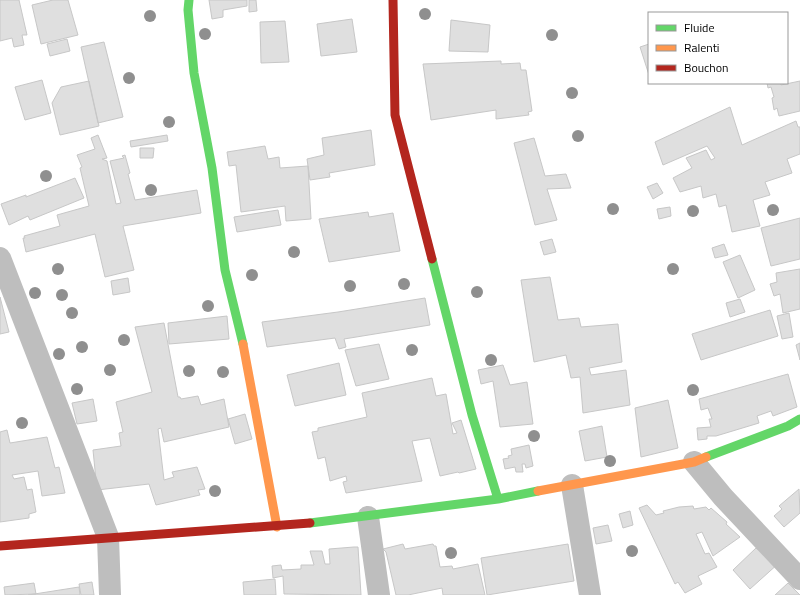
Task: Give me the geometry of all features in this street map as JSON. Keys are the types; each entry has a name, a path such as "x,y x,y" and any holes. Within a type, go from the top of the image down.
{"street":[{"path":"189,0 188,10 194,73 212,168 225,270 246,356 277,527"},
{"path":"393,0 395,115 472,415 498,499"},
{"path":"0,258 108,538 110,595"},
{"path":"0,546 277,527 368,517 498,499 694,462 788,426 800,419"},
{"path":"694,462 723,497 800,579"},
{"path":"572,485 590,595"},
{"path":"368,517 379,595"}],"building":[{"path":"0,0 19,0 27,35 22,35 24,45 14,47 12,38 0,41"},
{"path":"53,0 68,0 78,35 41,44 32,5"},
{"path":"209,0 247,0 247,6 223,10 223,17 212,19"},
{"path":"249,0 256,0 257,11 249,12"},
{"path":"352,19 357,52 321,56 317,24"},
{"path":"451,20 490,25 488,52 449,51"},
{"path":"285,21 289,62 261,63 260,22"},
{"path":"67,39 70,51 50,56 47,44"},
{"path":"104,42 123,117 98,123 81,47"},
{"path":"648,44 648,72 640,47"},
{"path":"501,61 501,64 520,63 521,70 526,70 532,111 528,112 529,115 496,119 496,110 431,120 423,64"},
{"path":"42,80 51,113 25,120 15,87"},
{"path":"89,81 99,126 60,135 52,103 61,87"},
{"path":"800,81 800,111 779,116 777,108 774,110 772,98 774,97 771,87 768,88 767,84 781,85"},
{"path":"730,107 742,145 796,121 798,127 800,127 800,154 787,159 792,173 765,182 770,195 753,200 760,226 732,232 726,205 719,207 716,194 703,198 701,186 680,192 673,178 692,168 686,158 706,150 711,160 715,158 707,146 663,165 655,142"},
{"path":"371,130 375,165 329,173 330,177 310,180 307,159 324,155 322,138"},
{"path":"98,135 107,158 102,159 107,161 116,204 121,203 110,161 124,158 122,156 125,155 135,200 197,190 201,213 123,226 134,270 105,277 95,234 26,252 23,238 25,238 24,236 60,226 57,215 89,206 80,168 82,167 77,155 95,149 91,138"},
{"path":"167,135 168,141 131,147 130,141"},
{"path":"534,138 545,176 566,174 571,188 547,189 557,220 535,225 514,143"},
{"path":"265,146 268,159 279,157 280,168 308,166 311,219 286,221 285,206 241,212 236,165 229,166 227,152"},
{"path":"140,148 154,148 153,158 140,158"},
{"path":"75,178 84,198 30,220 28,216 9,225 1,204 26,195 26,197"},
{"path":"657,183 663,193 653,199 647,187"},
{"path":"670,207 671,216 659,219 657,209"},
{"path":"278,210 281,225 237,232 234,217"},
{"path":"368,212 369,217 393,213 400,251 329,262 319,219"},
{"path":"800,218 800,259 771,266 761,228"},
{"path":"552,239 556,252 544,255 540,242"},
{"path":"724,244 728,255 715,258 712,248"},
{"path":"740,255 755,290 738,298 723,262"},
{"path":"800,269 800,309 783,313 780,294 774,296 770,284 777,282 776,273"},
{"path":"550,277 558,320 579,318 581,327 618,324 622,362 589,368 591,375 626,370 630,405 583,413 580,377 571,378 566,355 534,362 521,280"},
{"path":"128,278 130,292 113,295 111,281"},
{"path":"0,297 9,332 0,334"},
{"path":"425,298 430,325 344,339 346,347 339,349 335,338 267,347 262,322"},
{"path":"740,299 745,312 730,317 726,303"},
{"path":"770,310 778,336 701,360 692,334"},
{"path":"789,313 793,337 782,339 777,316"},
{"path":"227,316 229,339 169,344 168,323"},
{"path":"164,323 178,397 181,399 198,396 201,405 224,399 229,427 164,442 161,428 158,429 164,480 174,477 172,472 197,467 205,489 198,490 200,495 156,505 149,484 97,490 93,450 121,446 119,433 123,432 116,402 152,392 135,327"},
{"path":"800,343 800,360 796,345"},
{"path":"379,344 389,379 356,386 345,350"},
{"path":"339,363 346,395 295,406 287,375"},
{"path":"503,365 510,385 527,382 533,424 500,427 493,381 481,384 478,370"},
{"path":"788,374 797,407 773,416 771,411 757,416 759,423 716,436 707,436 707,439 698,440 697,428 711,427 709,419 712,419 708,408 701,410 699,399"},
{"path":"432,378 436,396 446,394 453,434 457,433 452,423 461,420 476,469 440,476 430,438 412,441 422,481 346,493 343,482 347,481 346,476 330,481 325,457 318,459 312,432 318,431 318,428 367,417 362,393"},
{"path":"93,399 97,421 77,424 72,403"},
{"path":"668,400 678,448 641,457 635,408"},
{"path":"245,414 252,439 235,444 228,419"},
{"path":"602,426 607,457 585,461 579,431"},
{"path":"7,430 10,443 47,437 55,468 59,467 65,493 42,496 38,471 12,475 14,479 24,477 27,490 32,489 36,512 29,514 29,518 0,522 0,432"},
{"path":"529,445 533,466 526,468 525,464 522,464 523,472 516,472 515,467 505,469 503,459 509,458 508,456 512,455 511,449"},
{"path":"799,489 800,513 784,527 774,516 782,509 779,506"},
{"path":"647,505 656,515 664,513 663,511 679,507 693,506 694,509 706,507 709,510 711,508 727,522 726,524 740,537 713,556 702,532 696,534 705,554 709,553 717,567 698,576 702,584 685,593 678,582 675,584 639,508"},
{"path":"630,511 633,525 623,528 619,514"},
{"path":"608,525 612,541 596,544 593,528"},
{"path":"403,544 405,549 433,544 436,546 440,567 452,566 453,569 478,564 485,595 443,595 442,588 408,595 396,595 386,552 383,549"},
{"path":"568,544 574,581 487,595 481,558"},
{"path":"358,547 361,595 284,594 283,576 273,578 272,566 281,565 282,570 301,569 301,565 314,565 310,551 322,551 325,564 330,564 329,549"},
{"path":"756,548 779,563 750,589 733,570"},
{"path":"275,579 276,595 244,595 243,582"},
{"path":"92,582 94,595 81,595 79,584"},
{"path":"34,583 36,594 5,595 4,587"},
{"path":"788,583 800,595 775,595"},
{"path":"79,587 80,595 28,595"}],"traffic: fast":[{"path":"189,0 188,10 194,73 212,168 225,270 243,344"},
{"path":"432,259 472,415 498,499"},
{"path":"706,457 788,426 800,419"},
{"path":"310,523 498,499 538,491"}],"traffic: slow":[{"path":"243,344 277,527"},
{"path":"538,491 694,462 706,457"}],"traffic: jam":[{"path":"393,0 395,115 432,259"},
{"path":"0,546 310,523"}]}
